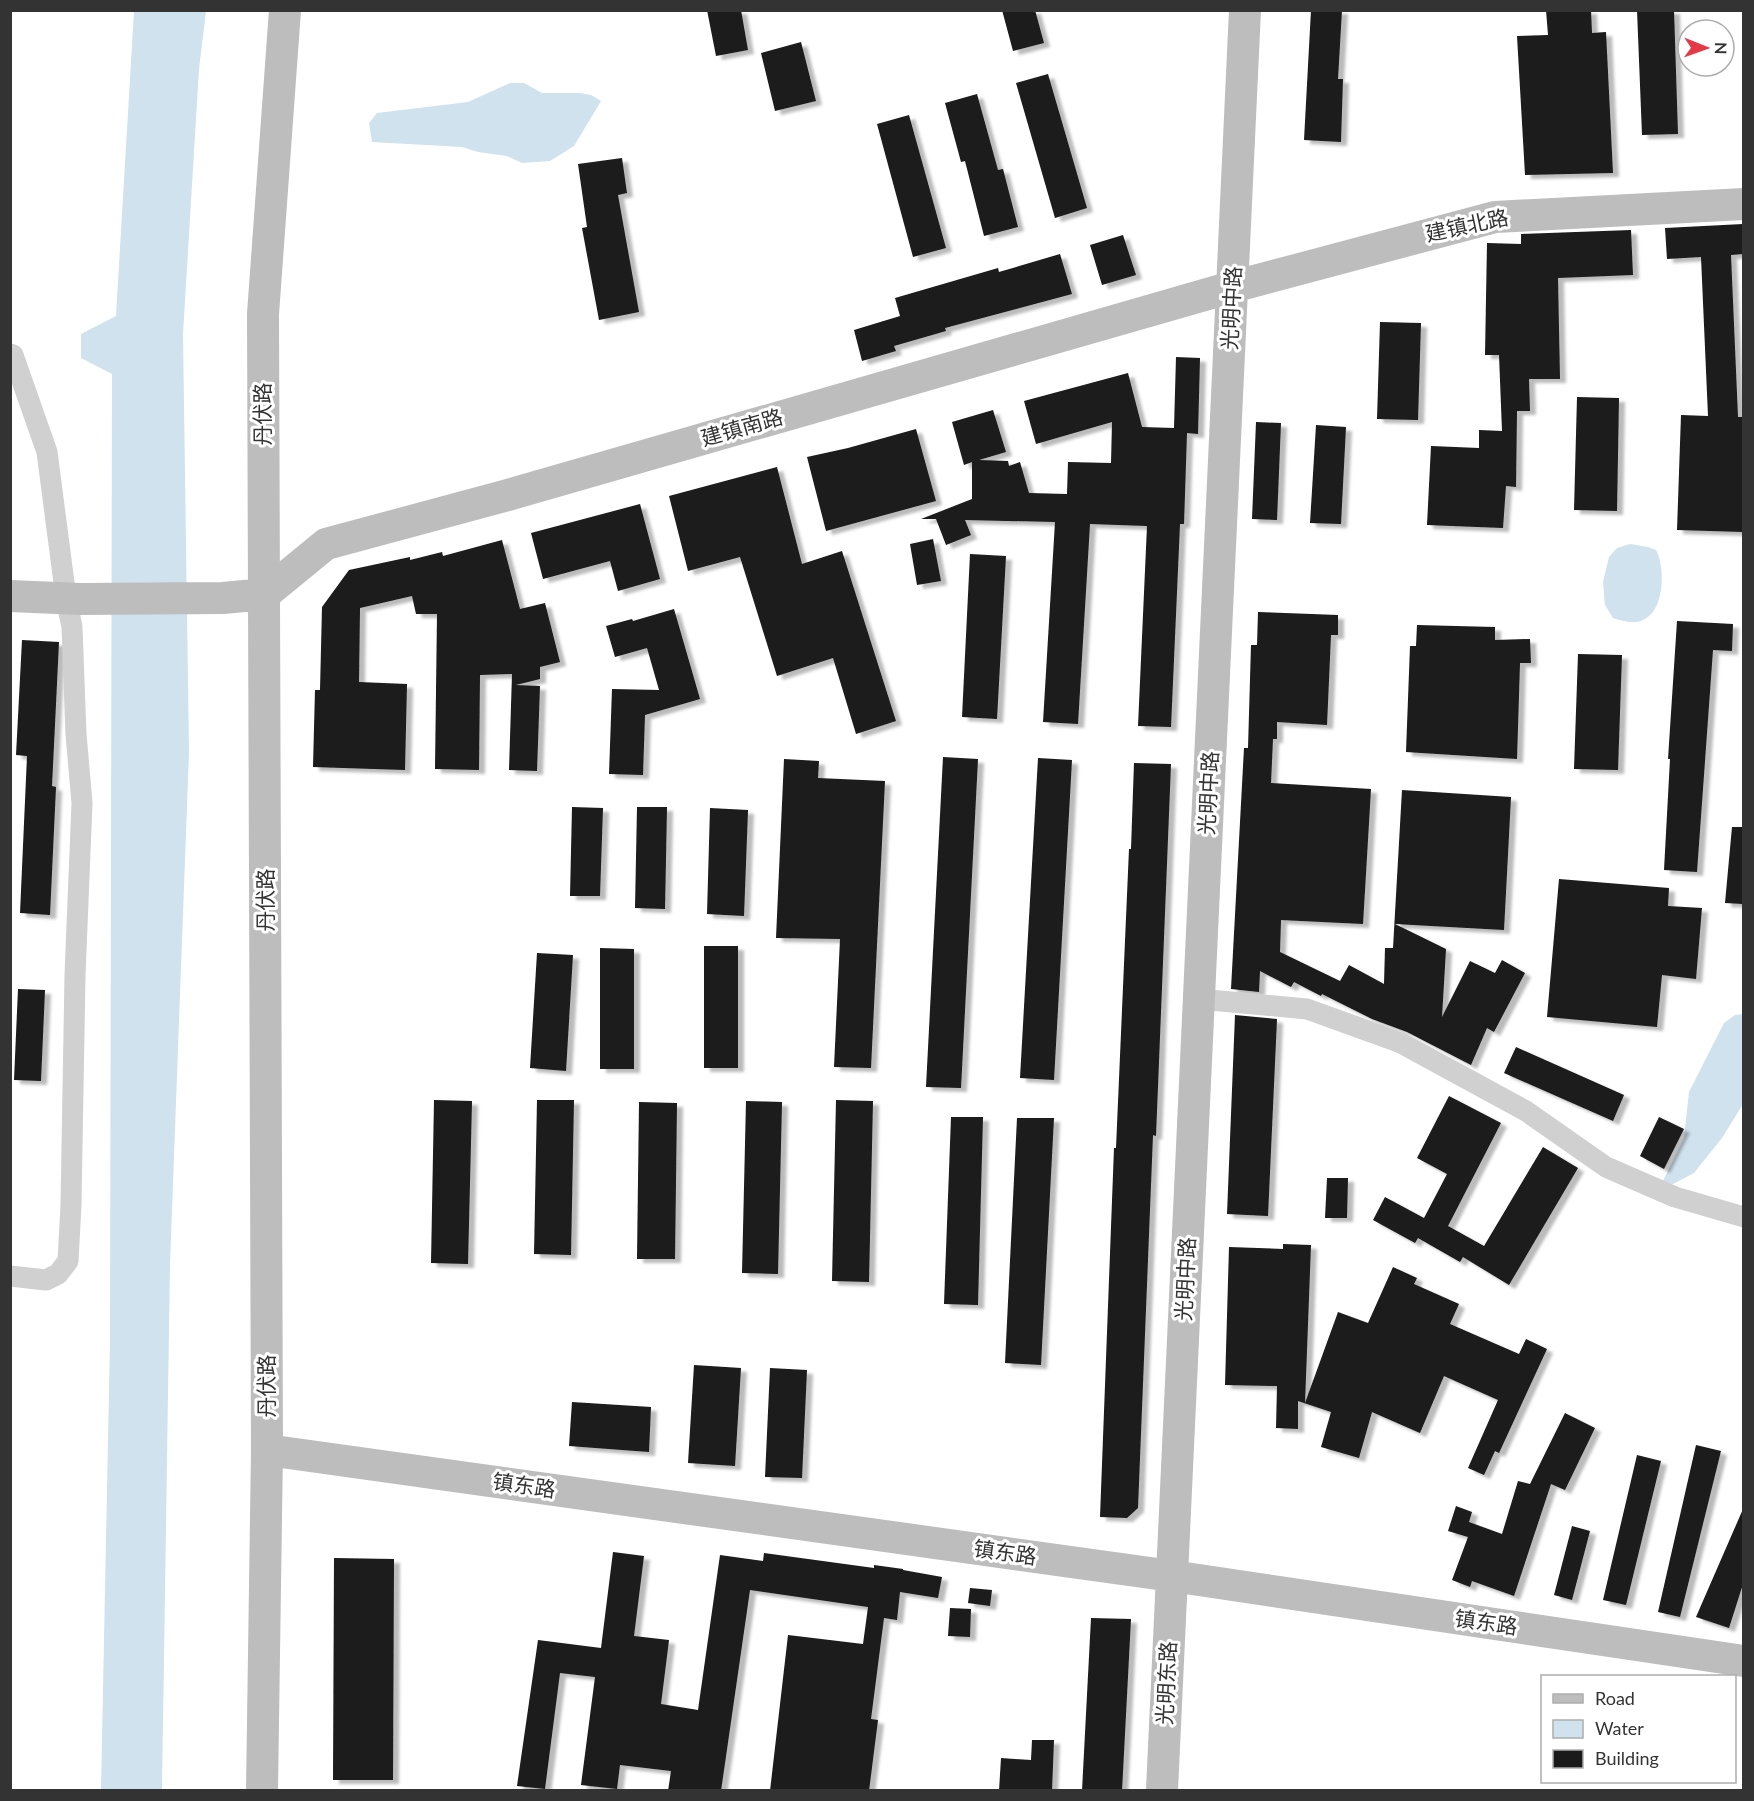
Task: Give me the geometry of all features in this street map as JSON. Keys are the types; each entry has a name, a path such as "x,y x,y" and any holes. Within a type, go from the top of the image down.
{"street":[{"name":"丹伏路","path":"262,1791 267,1450 263,314 285,10"},
{"name":"光明中路","path":"1172,1576 1245,10"},
{"name":"建镇北路","path":"1233,287 1495,216 1743,204"},
{"name":"建镇南路","path":"265,594 326,544 508,495 1233,287"},
{"path":"10,354 13,355 47,452 77,599 72,627 76,734 82,802 68,1261 58,1274 46,1280 10,1276"},
{"path":"10,596 77,599 265,594"},
{"path":"1199,999 1307,1009 1401,1043 1526,1111 1606,1167 1675,1197 1743,1217"},
{"name":"镇东路","path":"267,1450 1172,1576 1743,1661"},
{"name":"光明东路","path":"1162,1791 1172,1576"}],"water":[{"path":"134,11 206,11 199,69 183,334 189,752 170,1264 162,1790 101,1790 110,1341 112,374 81,358 81,334 116,316"},
{"path":"510,83 524,83 542,93 591,95 601,101 574,146 550,161 522,163 507,156 462,147 372,142 369,123 377,113 468,102"},
{"path":"1630,544 1656,550 1662,576 1660,597 1652,614 1641,621 1633,622 1613,618 1605,605 1603,582 1609,557 1617,548"},
{"path":"1743,1014 1743,1104 1722,1138 1694,1173 1673,1184 1662,1183 1684,1138 1689,1092 1724,1023 1735,1015"}],"building":[{"path":"707,10 741,10 748,50 716,56"},
{"path":"1002,10 1035,10 1044,43 1013,51"},
{"path":"1311,10 1342,10 1338,79 1343,79 1341,142 1304,140"},
{"path":"1546,10 1591,10 1592,33 1606,32 1613,173 1525,175 1517,36 1548,35"},
{"path":"1637,10 1674,10 1678,134 1642,135"},
{"path":"801,42 816,101 775,111 761,53"},
{"path":"1048,74 1087,208 1055,218 1016,83"},
{"path":"977,94 998,170 1003,169 1018,227 984,236 965,161 961,162 945,103"},
{"path":"909,115 946,248 913,257 877,124"},
{"path":"622,158 627,193 618,195 639,312 599,320 582,228 587,227 578,164"},
{"path":"1743,224 1743,254 1731,255 1738,417 1743,417 1743,532 1677,530 1681,415 1708,416 1701,257 1667,259 1665,228"},
{"path":"1631,230 1633,275 1558,278 1560,379 1529,379 1530,411 1517,411 1516,487 1506,486 1503,528 1427,525 1431,446 1479,448 1479,430 1502,431 1499,355 1485,355 1487,243 1521,244 1521,234"},
{"path":"1123,235 1136,275 1102,285 1090,245"},
{"path":"1060,254 1072,294 945,328 946,331 894,346 896,351 862,361 854,330 900,316 895,298 998,268 999,272"},
{"path":"1380,322 1421,323 1418,420 1377,419"},
{"path":"1176,357 1200,358 1198,434 1187,433 1184,524 1180,524 1171,727 1138,726 1147,526 1090,524 1078,724 1043,722 1055,522 965,520 971,535 946,545 936,519 921,519 972,499 972,462 964,465 952,422 993,410 1006,452 979,460 1008,461 1009,466 1020,462 1029,493 1067,494 1068,462 1111,463 1112,422 1036,444 1024,401 1128,373 1142,427 1174,428"},
{"path":"1577,397 1619,398 1617,511 1574,510"},
{"path":"1256,422 1281,423 1277,520 1252,519"},
{"path":"1316,425 1346,427 1341,524 1310,523"},
{"path":"916,429 936,501 826,531 807,457"},
{"path":"777,467 802,564 842,551 896,721 856,734 833,658 777,676 740,557 688,571 669,496"},
{"path":"640,504 660,579 618,591 610,561 543,579 531,533"},
{"path":"933,539 941,581 917,585 910,544"},
{"path":"502,540 520,609 545,603 560,662 540,667 540,679 516,685 540,686 537,771 509,770 512,674 480,675 479,770 435,769 437,614 416,614 412,596 360,608 359,682 407,684 405,770 313,767 315,690 320,690 322,607 349,570 442,552 443,556"},
{"path":"970,554 1006,556 997,719 962,717"},
{"path":"674,609 700,699 645,715 643,775 609,774 612,689 659,690 647,648 615,657 606,626"},
{"path":"1258,612 1338,615 1338,635 1331,635 1327,725 1277,722 1277,739 1273,739 1271,783 1371,789 1363,924 1281,920 1280,952 1340,981 1349,965 1384,984 1385,948 1393,948 1402,790 1511,797 1504,930 1395,924 1446,949 1442,1017 1470,961 1495,973 1502,960 1525,973 1494,1032 1487,1028 1471,1065 1407,1032 1372,1019 1322,994 1321,996 1294,982 1291,987 1260,971 1259,992 1231,989 1244,748 1248,748 1251,645 1257,645"},
{"path":"1677,621 1733,624 1732,651 1713,650 1697,872 1664,870"},
{"path":"1417,625 1495,627 1495,640 1530,639 1531,663 1520,663 1517,759 1406,752 1410,646 1416,646"},
{"path":"22,640 59,642 52,786 56,787 50,915 20,913 27,756 16,755"},
{"path":"1578,654 1622,655 1618,770 1574,769"},
{"path":"943,757 978,759 961,1088 926,1087"},
{"path":"1038,758 1072,760 1054,1080 1020,1078"},
{"path":"784,759 819,761 818,778 885,781 871,1068 834,1067 840,939 776,938"},
{"path":"1134,763 1171,764 1138,1508 1127,1518 1100,1517 1114,1148 1116,1148"},
{"path":"572,807 603,808 600,896 570,896"},
{"path":"637,807 667,807 665,909 635,908"},
{"path":"710,808 748,810 744,916 707,914"},
{"path":"1732,827 1743,827 1743,904 1725,903"},
{"path":"1559,879 1669,888 1668,906 1702,908 1696,979 1662,975 1657,1027 1547,1017"},
{"path":"704,946 738,946 738,1068 704,1068"},
{"path":"600,948 634,949 634,1069 600,1069"},
{"path":"537,953 573,955 566,1071 530,1068"},
{"path":"18,989 45,990 41,1081 14,1080"},
{"path":"1235,1015 1277,1019 1268,1216 1227,1214"},
{"path":"1516,1047 1624,1095 1613,1121 1504,1073"},
{"path":"1449,1096 1501,1123 1448,1226 1484,1246 1543,1147 1578,1168 1509,1285 1463,1257 1460,1262 1418,1238 1415,1243 1373,1220 1385,1197 1424,1218 1447,1174 1417,1158"},
{"path":"434,1100 472,1101 468,1264 431,1263"},
{"path":"537,1100 574,1100 571,1255 534,1254"},
{"path":"836,1100 873,1101 869,1282 832,1281"},
{"path":"746,1101 782,1102 778,1274 742,1273"},
{"path":"639,1102 677,1103 675,1259 637,1259"},
{"path":"951,1117 983,1117 978,1305 944,1304"},
{"path":"1659,1117 1684,1129 1664,1169 1640,1156"},
{"path":"1017,1118 1054,1118 1041,1365 1005,1363"},
{"path":"1327,1178 1348,1178 1347,1218 1325,1218"},
{"path":"1283,1244 1311,1245 1305,1403 1338,1312 1368,1323 1393,1267 1417,1278 1414,1284 1459,1304 1450,1324 1519,1354 1526,1339 1547,1349 1499,1453 1495,1451 1484,1475 1468,1468 1498,1400 1444,1376 1420,1433 1372,1412 1359,1458 1321,1447 1331,1412 1298,1401 1298,1429 1276,1428 1277,1386 1225,1385 1229,1247 1283,1249"},
{"path":"694,1365 741,1368 735,1466 688,1463"},
{"path":"770,1368 807,1370 802,1478 765,1477"},
{"path":"572,1402 651,1407 649,1452 569,1446"},
{"path":"1565,1413 1595,1428 1565,1490 1551,1484 1514,1596 1472,1581 1470,1587 1452,1580 1468,1537 1448,1531 1456,1506 1472,1512 1469,1522 1502,1534 1518,1481 1530,1484"},
{"path":"1696,1445 1721,1451 1680,1617 1658,1612"},
{"path":"1637,1455 1661,1461 1626,1605 1603,1600"},
{"path":"1743,1509 1743,1584 1729,1628 1696,1617"},
{"path":"1572,1526 1590,1531 1572,1600 1554,1595"},
{"path":"613,1552 644,1556 634,1636 669,1640 661,1704 698,1710 720,1555 763,1561 764,1553 874,1568 874,1565 942,1577 938,1598 900,1592 897,1620 884,1618 871,1719 878,1720 869,1791 770,1791 788,1635 863,1644 868,1607 750,1590 721,1791 668,1791 671,1771 620,1765 617,1789 581,1785 595,1677 560,1673 545,1789 517,1786 538,1640 601,1648"},
{"path":"334,1558 394,1559 393,1780 333,1780"},
{"path":"970,1588 992,1590 990,1606 968,1603"},
{"path":"950,1608 971,1609 970,1637 948,1636"},
{"path":"1091,1618 1131,1619 1122,1791 1082,1791"},
{"path":"1032,1740 1054,1740 1052,1791 999,1791 1001,1758 1031,1760"}]}
